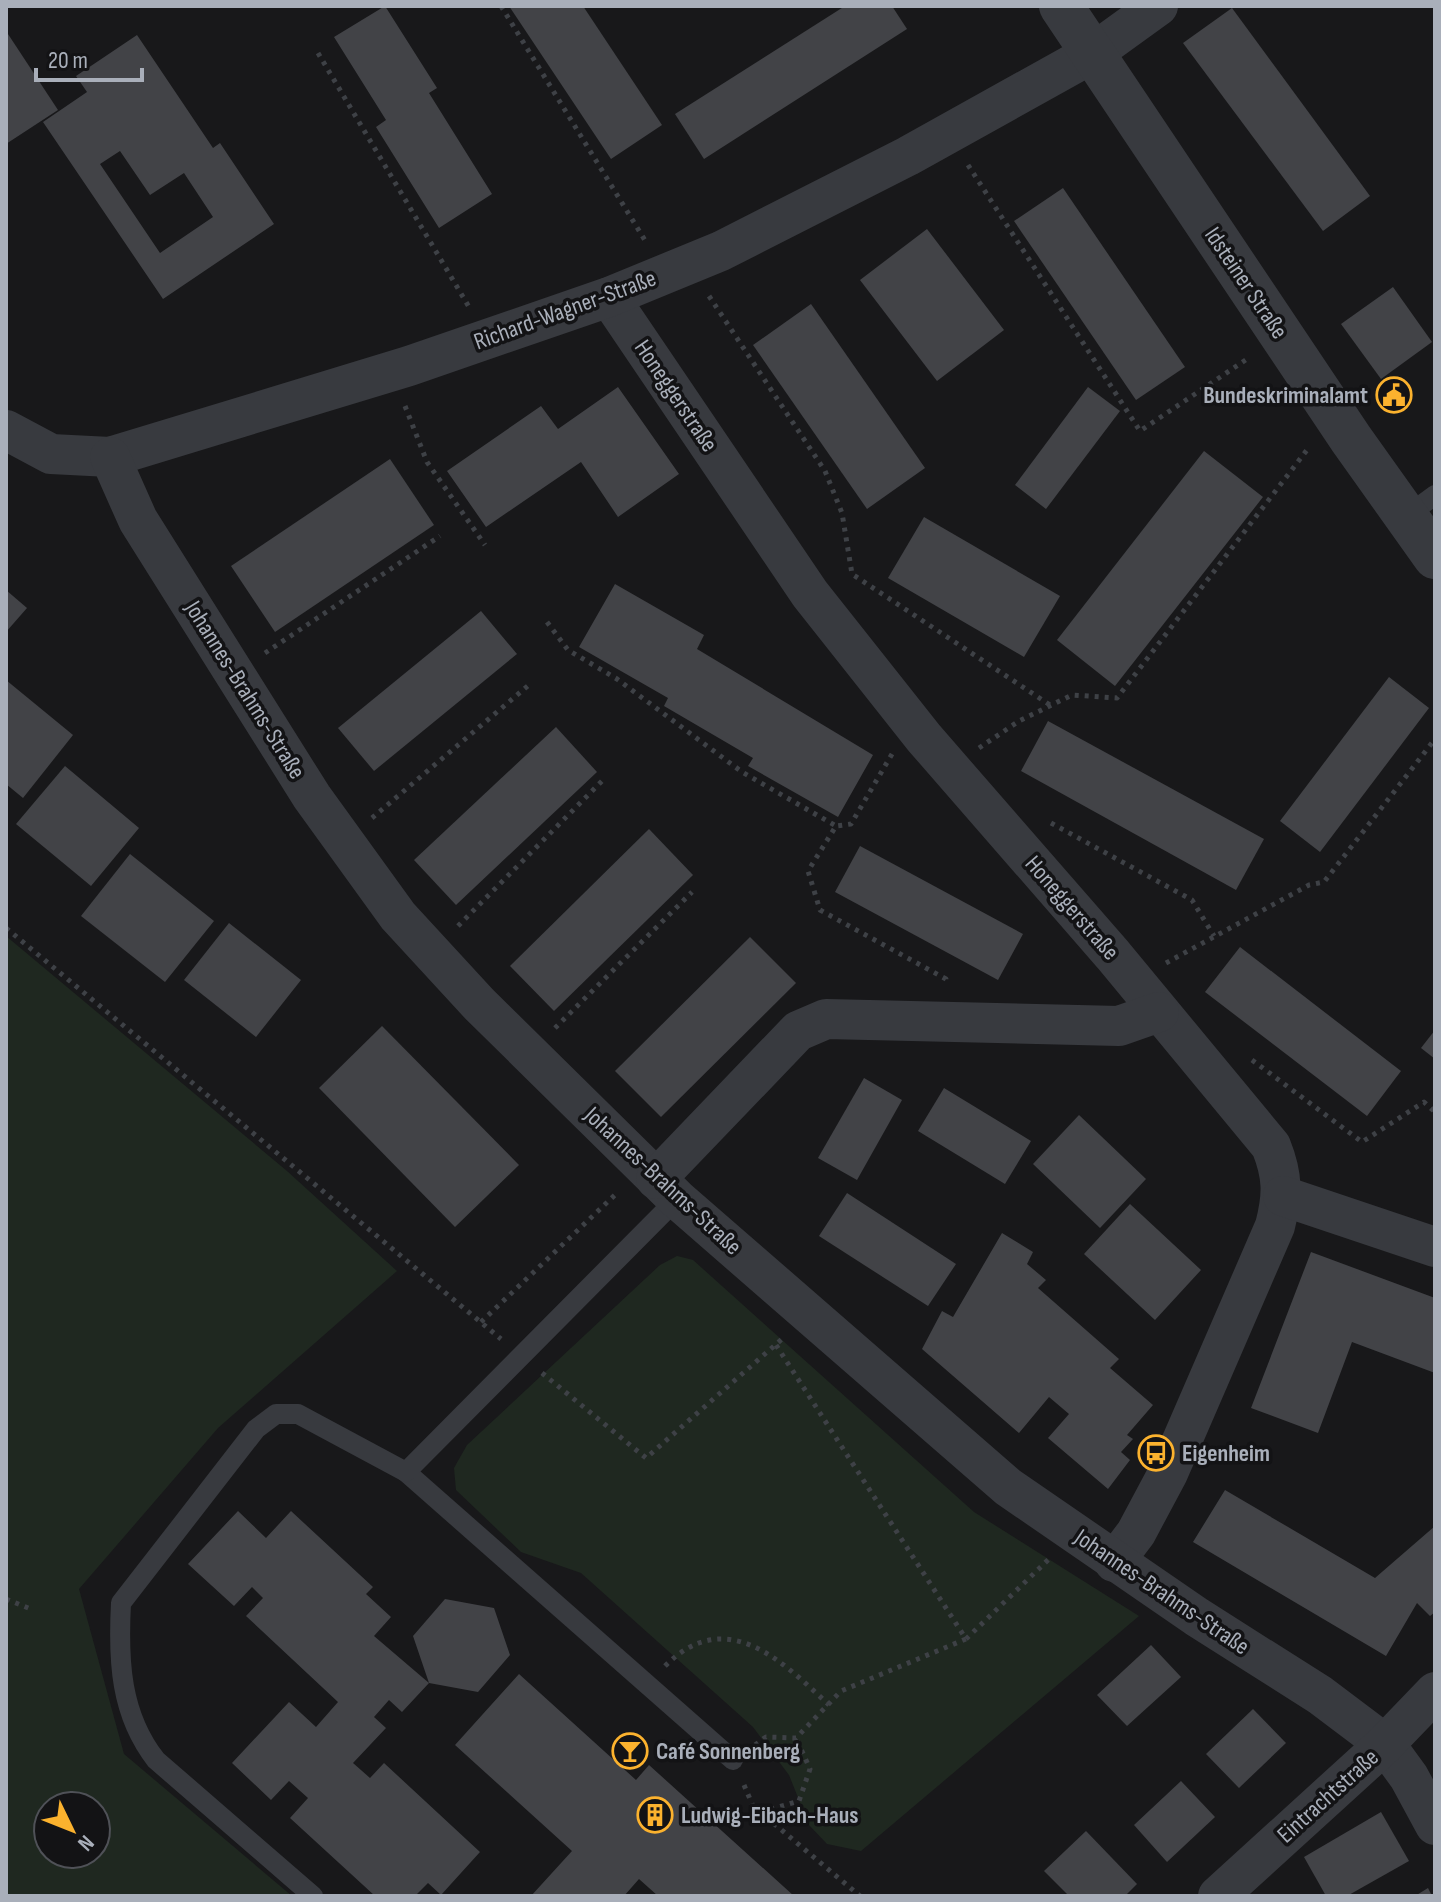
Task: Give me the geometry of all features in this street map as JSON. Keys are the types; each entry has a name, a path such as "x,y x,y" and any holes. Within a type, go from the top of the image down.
{"street":[{"name":"Idsteiner Straße","path":"1061,6 1334,414 1420,506 1435,557"},
{"name":"Richard-Wagner-Straße","path":"6,430 51,454 110,457 392,371 609,297 677,269 948,134 1093,53 1158,6"},
{"name":"Honeggerstraße","path":"609,297 810,594 911,722 1135,981 1271,1146 1282,1173 1283,1196 1275,1226 1168,1473 1136,1533 1114,1562"},
{"name":"Johannes-Brahms-Straße","path":"110,457 138,520 344,842 398,916 529,1054 659,1182 1008,1487 1114,1562 1320,1695 1385,1744 1409,1777 1435,1825"},
{"path":"659,1182 798,1031 812,1022 826,1019 1119,1026 1159,1012"},
{"path":"1283,1196 1435,1247"},
{"name":"Eintrachtstraße","path":"1218,1896 1385,1744 1435,1692"}],"lane":[{"path":"406,1472 520,1355 659,1182"},
{"path":"313,1896 156,1760 141,1741 125,1703 119,1636 121,1603 256,1429 276,1414 298,1414 406,1472 733,1760"}],"path":[{"path":"501,6 677,269 825,471 842,513 852,574 1050,706"},
{"path":"318,53 488,338"},
{"path":"948,134 1140,431 1282,336"},
{"path":"392,371 427,462 485,545"},
{"path":"950,768 1019,721 1072,695 1117,698 1334,414"},
{"path":"234,673 440,536"},
{"path":"547,622 568,650 617,679 742,772 836,826 851,824 911,722"},
{"path":"344,842 530,684"},
{"path":"1135,981 1309,885 1324,882 1435,739"},
{"path":"432,953 604,779"},
{"path":"1044,819 1192,900 1214,936"},
{"path":"836,826 808,871 820,910 946,979 948,1021"},
{"path":"529,1054 692,892"},
{"path":"6,928 481,1322 659,1182"},
{"path":"1242,1052 1362,1142 1424,1102 1435,1112"},
{"path":"520,1355 646,1458 776,1345 966,1639"},
{"path":"860,1896 753,1806 733,1760 766,1737 796,1738 841,1691 966,1639 1075,1534"},
{"path":"6,1599 33,1610"},
{"path":"646,1685 685,1646 707,1640 743,1640 783,1661 829,1705"},
{"path":"760,1812 799,1801 810,1769 796,1738"}],"shaded area":[{"path":"6,936 287,1171 397,1271 218,1428 79,1589 124,1754 292,1896 6,1896"},
{"path":"677,1256 693,1260 974,1512 1139,1616 861,1851 827,1844 809,1825 789,1775 753,1727 581,1573 521,1552 456,1490 454,1468 467,1445 660,1265"}],"building":[{"path":"385,6 437,88 429,93 492,194 439,228 376,127 386,120 334,37"},
{"path":"509,6 583,6 662,125 611,159"},
{"path":"845,6 892,6 907,29 704,159 675,114"},
{"path":"1232,8 1370,196 1323,231 1183,43"},
{"path":"6,31 58,110 6,144"},
{"path":"137,35 213,148 220,143 274,224 163,299 43,122 87,92 76,76","holes":["120,151 150,195 184,173 213,217 160,253 100,164"]},
{"path":"1063,188 1185,367 1136,400 1014,221"},
{"path":"927,229 1004,330 937,381 860,280"},
{"path":"1393,287 1432,342 1381,379 1341,324"},
{"path":"811,304 925,468 867,509 753,345"},
{"path":"618,387 679,474 618,517 581,462 486,527 447,471 541,406 558,429"},
{"path":"1088,387 1120,411 1046,509 1015,485"},
{"path":"1204,451 1263,497 1115,686 1057,640"},
{"path":"390,459 434,525 275,632 231,566"},
{"path":"924,517 1060,596 1024,657 888,578"},
{"path":"615,584 704,635 697,649 873,755 838,817 748,766 753,758 664,706 668,698 579,647"},
{"path":"6,590 27,608 6,632"},
{"path":"481,611 517,654 374,771 338,728"},
{"path":"1389,677 1429,708 1320,852 1280,821"},
{"path":"6,680 73,735 23,798 6,784"},
{"path":"1048,721 1264,839 1236,890 1021,771"},
{"path":"556,727 597,772 456,905 414,860"},
{"path":"65,766 139,828 91,886 16,824"},
{"path":"649,829 693,875 554,1011 510,966"},
{"path":"860,846 1023,934 998,980 835,892"},
{"path":"130,854 214,921 165,982 81,916"},
{"path":"229,923 301,980 256,1037 184,980"},
{"path":"750,937 796,983 661,1117 615,1071"},
{"path":"1240,947 1401,1071 1367,1116 1205,992"},
{"path":"382,1026 519,1165 455,1227 319,1088"},
{"path":"1435,1030 1435,1059 1421,1048"},
{"path":"864,1078 902,1100 857,1180 818,1158"},
{"path":"944,1088 1031,1141 1005,1184 918,1131"},
{"path":"1079,1115 1146,1179 1100,1228 1033,1164"},
{"path":"847,1193 956,1264 928,1306 819,1236"},
{"path":"1130,1204 1201,1270 1155,1320 1084,1254"},
{"path":"1002,1233 1033,1252 1027,1264 1046,1280 1038,1288 1119,1359 1110,1368 1153,1405 1127,1435 1133,1439 1121,1452 1130,1460 1108,1489 1048,1438 1069,1414 1049,1397 1019,1433 922,1349 942,1311 953,1317"},
{"path":"1311,1252 1435,1298 1435,1373 1352,1342 1318,1433 1251,1408"},
{"path":"1225,1490 1375,1578 1435,1526 1435,1612 1430,1616 1417,1603 1386,1656 1193,1542"},
{"path":"238,1511 266,1538 291,1511 373,1587 366,1594 391,1617 374,1636 429,1683 402,1712 389,1700 374,1717 386,1728 353,1763 370,1778 384,1763 480,1852 441,1895 428,1883 415,1896 375,1896 290,1818 308,1798 289,1781 271,1800 232,1763 289,1702 316,1727 338,1702 246,1616 263,1598 252,1587 234,1606 188,1564"},
{"path":"445,1599 494,1608 510,1655 478,1692 429,1683 413,1636"},
{"path":"1151,1645 1181,1677 1127,1726 1097,1695"},
{"path":"519,1674 636,1780 649,1765 794,1896 658,1896 639,1879 624,1896 531,1896 572,1851 455,1745"},
{"path":"1253,1709 1286,1743 1239,1788 1206,1754"},
{"path":"1181,1781 1215,1817 1167,1862 1134,1825"},
{"path":"1381,1812 1409,1861 1347,1896 1326,1896 1304,1857"},
{"path":"1086,1831 1137,1884 1125,1896 1069,1896 1044,1871"},
{"path":"1428,1888 1432,1896 1415,1896"}],"place":[{"name":"Bundeskriminalamt","path":"1394,395"},
{"name":"Eigenheim","path":"1156,1453"},
{"name":"Café Sonnenberg","path":"630,1751"},
{"name":"Ludwig-Eibach-Haus","path":"655,1815"}]}
